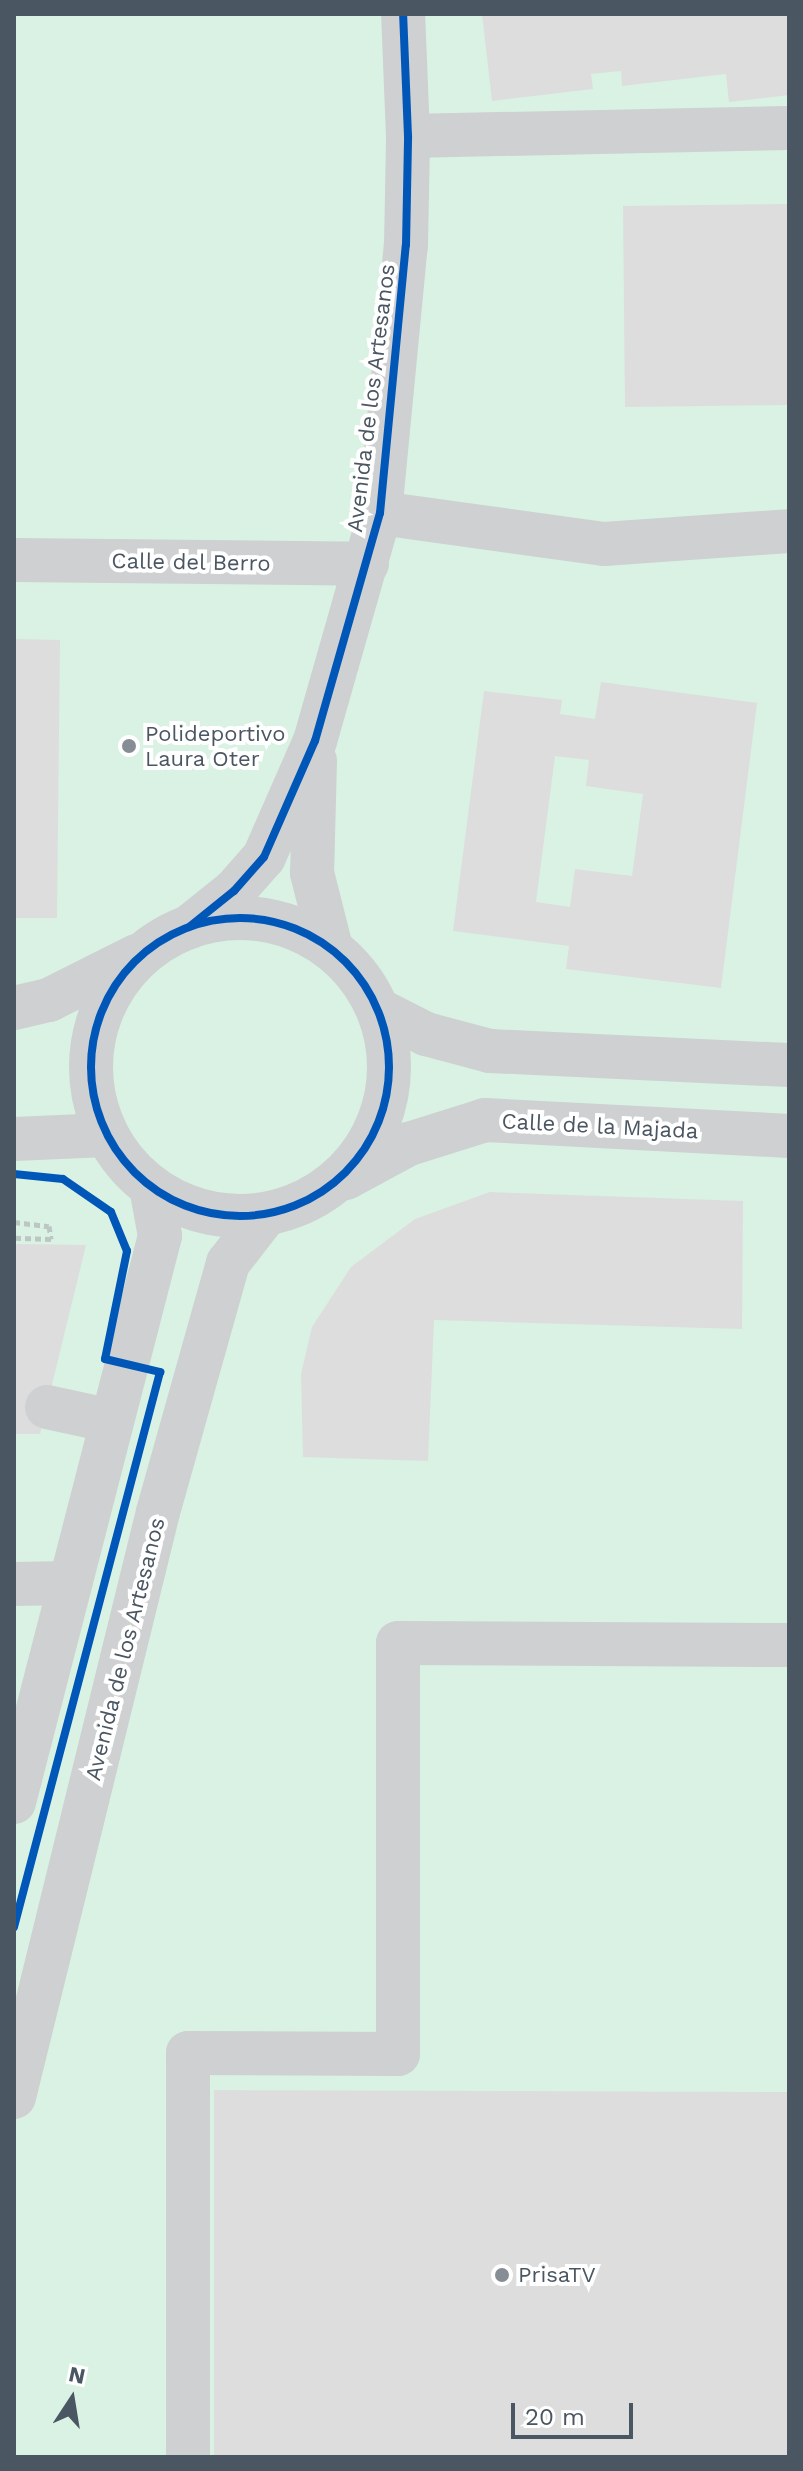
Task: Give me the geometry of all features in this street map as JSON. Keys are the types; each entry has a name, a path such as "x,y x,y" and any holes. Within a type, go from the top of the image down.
{"street":[{"name":"Avenida de los Artesanos","path":"189,927 234,891 264,857 315,741 380,513 406,245 408,136 403,14"},
{"path":"408,136 789,128"},
{"path":"380,513 604,544 789,531"},
{"name":"Calle del Berro","path":"14,560 367,564"},
{"name":"Avenida de los Artesanos","path":"315,741 312,873 331,948"},
{"path":"14,1008 49,1000 189,927 237,917 286,925 331,948 359,975 379,1010 390,1058 385,1107 364,1151 330,1187"},
{"name":"Calle de la Majada","path":"145,951 112,990 93,1037 92,1086 107,1135 126,1163 151,1187 186,1206 225,1216 266,1214 299,1204 409,1144 485,1120 789,1136"},
{"path":"379,1010 426,1034 490,1051 789,1065"},
{"path":"14,1139 107,1135"},
{"path":"14,1802 68,1583 160,1236 151,1187"},
{"name":"Avenida de los Artesanos","path":"14,2097 158,1512 228,1263 266,1214"},
{"path":"47,1407 111,1421"},
{"path":"14,1584 68,1583"},
{"path":"188,2457 188,2053 398,2054 398,1643 789,1645"}],"path":[{"path":"14,1222 49,1226 51,1239 14,1238"}],"green space":[{"path":"14,14 789,14 789,2457 14,2457"}],"building":[{"path":"482,14 789,14 789,95 729,102 726,74 622,86 621,71 591,74 593,89 492,101"},
{"path":"789,204 789,405 625,407 623,206"},
{"path":"14,639 60,640 57,918 14,918"},
{"path":"601,682 757,703 721,988 566,969 569,946 453,931 484,691 562,700 560,714 595,719","holes":["555,756 589,760 586,786 643,794 632,876 575,869 570,907 536,902"]},
{"path":"490,1192 743,1201 742,1329 434,1320 428,1461 303,1457 301,1374 312,1327 351,1267 415,1219"},
{"path":"14,1244 86,1245 40,1434 14,1434"},
{"name":"PrisaTV","path":"214,2090 789,2092 789,2457 214,2457"}],"cycle path":[{"path":"189,927 234,891 264,857 315,741 380,513 406,245 408,136 403,14"},
{"path":"240,918 269,921 297,930 323,943 345,962 364,984 377,1010 386,1038 389,1067 386,1096 377,1124 364,1150 345,1172 323,1191 297,1204 269,1213 240,1216 211,1213 183,1204 157,1191 135,1172 116,1150 103,1124 94,1096 91,1067 94,1038 103,1010 116,984 135,962 157,943 183,930 211,921 240,918"},
{"path":"14,1174 63,1179 111,1212 127,1251 105,1359 160,1372 14,1927"}],"place":[{"name":"Polideportivo Laura Oter","path":"129,746"},
{"name":"PrisaTV","path":"502,2275"}]}
